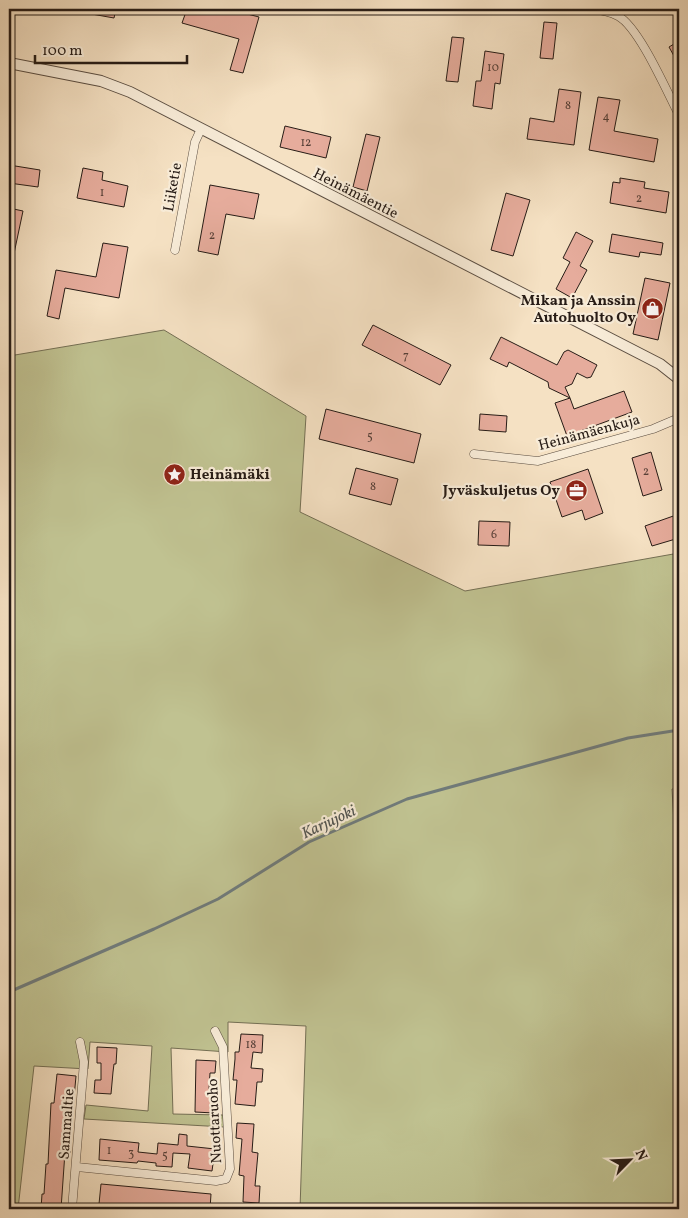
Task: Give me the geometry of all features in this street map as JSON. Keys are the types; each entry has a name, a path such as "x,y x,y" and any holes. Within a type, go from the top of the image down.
{"street":[{"path":"591,9 606,11 620,16 631,28 679,116"},
{"name":"Heinämäentie","path":"9,63 101,80 130,92 660,364 679,379"},
{"name":"Liiketie","path":"175,250 195,142 201,129"},
{"name":"Heinämäenkuja","path":"474,454 538,461 653,429 679,418"},
{"name":"Nuottaruoho","path":"77,1167 216,1182 226,1179 230,1169 223,1047 216,1031"},
{"name":"Sammaltie","path":"72,1209 77,1167 84,1062 80,1042"},
{"path":"675,1209 679,1201"}],"green space":[{"path":"164,330 306,416 300,512 465,591 679,553 679,789 672,789 679,907 679,1209 300,1209 306,1026 228,1022 228,1052 171,1048 173,1114 223,1115 224,1127 84,1119 86,1105 148,1111 152,1046 90,1042 88,1069 34,1066 18,1209 9,1209 9,356"}],"building":[{"path":"87,9 116,9 114,18 86,13"},
{"path":"187,9 228,9 259,17 243,73 230,70 239,39 182,23"},
{"path":"544,22 557,23 553,59 540,58"},
{"path":"452,37 464,38 458,82 446,81"},
{"path":"679,41 679,65 669,47"},
{"path":"485,51 504,54 500,84 495,83 492,109 473,106 476,81 481,81"},
{"path":"559,89 581,92 574,145 527,139 530,118 554,122"},
{"path":"598,97 620,100 614,131 658,139 654,162 589,150"},
{"path":"285,126 331,137 326,158 280,147"},
{"path":"366,134 380,137 367,191 353,187"},
{"path":"9,165 40,170 38,187 9,183"},
{"path":"83,168 103,172 102,180 128,186 124,207 77,198"},
{"path":"620,178 645,182 644,188 669,192 666,213 610,203 613,182 620,183"},
{"path":"210,185 259,194 254,219 226,214 218,255 198,251"},
{"path":"506,193 530,200 513,256 491,250"},
{"path":"9,208 23,211 12,263 9,263"},
{"path":"576,232 593,241 580,266 587,270 572,298 556,289 570,262 563,258"},
{"path":"612,234 663,243 661,255 640,252 639,257 609,252"},
{"path":"103,243 128,247 119,298 65,288 59,319 47,316 56,270 96,277"},
{"path":"645,278 670,283 658,340 633,334"},
{"path":"373,325 451,365 440,385 362,345"},
{"path":"501,337 557,365 564,352 568,350 597,365 591,377 587,378 577,373 572,384 565,387 570,398 549,388 548,382 509,362 507,367 490,359"},
{"path":"624,391 632,412 567,436 555,403 570,398 574,409"},
{"path":"326,409 421,434 414,463 319,439"},
{"path":"480,414 507,416 506,432 479,430"},
{"path":"651,452 662,490 643,496 632,458"},
{"path":"356,468 398,479 391,505 349,494"},
{"path":"588,469 603,513 585,520 582,510 562,517 550,482"},
{"path":"679,514 679,538 652,546 645,526"},
{"path":"479,521 510,522 509,546 478,545"},
{"path":"241,1034 263,1035 262,1053 253,1052 251,1068 263,1069 262,1082 257,1082 255,1106 235,1104 237,1080 233,1080 235,1052 239,1052"},
{"path":"97,1047 117,1048 111,1094 94,1093 95,1080 101,1080 101,1063 97,1063"},
{"path":"196,1060 216,1061 215,1073 210,1073 209,1089 215,1089 214,1113 195,1112"},
{"path":"57,1074 76,1076 72,1120 65,1120 64,1136 71,1136 70,1153 65,1152 61,1209 41,1209 46,1164 48,1164 51,1103 54,1103"},
{"path":"237,1123 254,1124 252,1152 258,1153 255,1186 260,1186 259,1203 243,1202 244,1176 239,1175 242,1139 236,1138"},
{"path":"179,1134 187,1135 187,1146 215,1149 212,1171 188,1168 190,1154 173,1153 172,1167 156,1166 156,1163 138,1161 137,1163 99,1160 100,1139 139,1143 138,1152 157,1154 158,1143 178,1145"},
{"path":"101,1184 211,1194 210,1209 148,1206 148,1208 99,1204"}],"waterway":[{"name":"Karjujoki","path":"9,992 218,899 309,842 407,799 628,738 679,730"}],"place":[{"name":"Mikan ja Anssin Autohuolto Oy","path":"652,309"},
{"name":"Heinämäki","path":"174,474"},
{"name":"Jyväskuljetus Oy","path":"576,490"}]}
